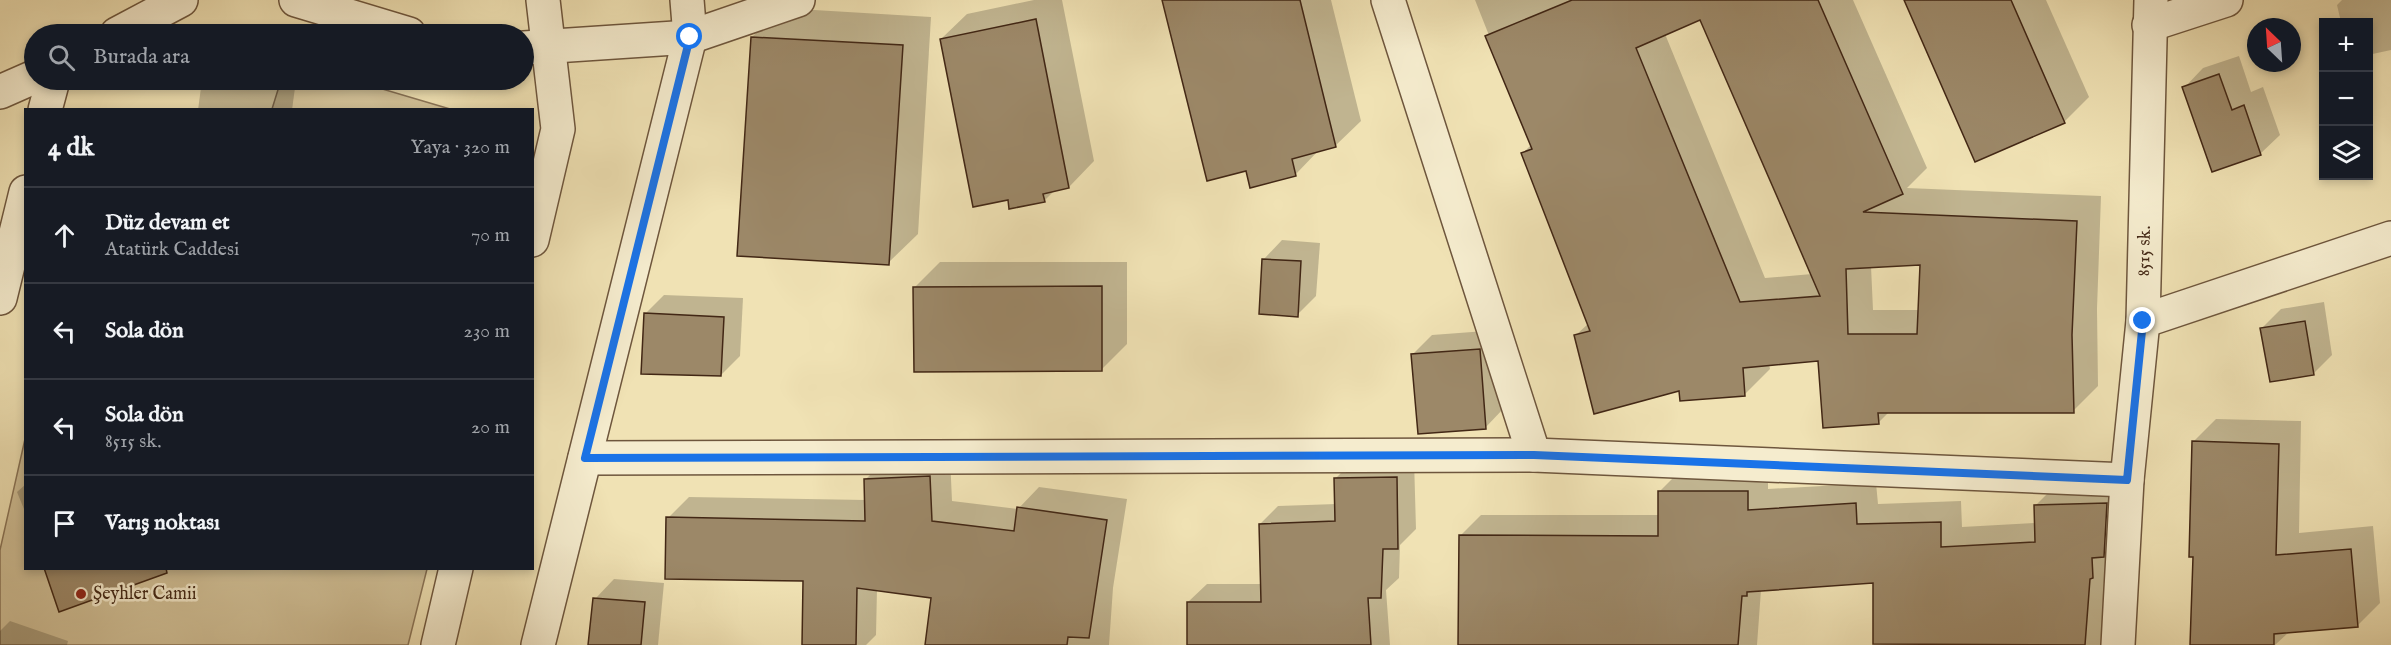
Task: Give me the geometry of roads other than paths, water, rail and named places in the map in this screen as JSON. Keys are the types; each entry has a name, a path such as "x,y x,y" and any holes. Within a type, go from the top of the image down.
{"street":[{"path":"136,24 182,0"},
{"path":"297,0 377,24"},
{"path":"534,231 558,129 536,47 543,0"},
{"path":"538,645 690,37 687,0"},
{"path":"536,47 690,37 798,0"},
{"path":"1388,0 1534,455"},
{"path":"2150,13 2226,0"},
{"name":"8515 sk.","path":"2118,645 2127,480 2143,321 2150,13"},
{"path":"0,92 24,81"},
{"path":"45,108 50,90"},
{"path":"0,298 24,200"},
{"path":"2143,321 2391,238"},
{"path":"585,458 1534,455 2127,480"},
{"path":"438,645 456,570"}],"place":[{"name":"Şeyhler Camii","path":"81,594"}]}
